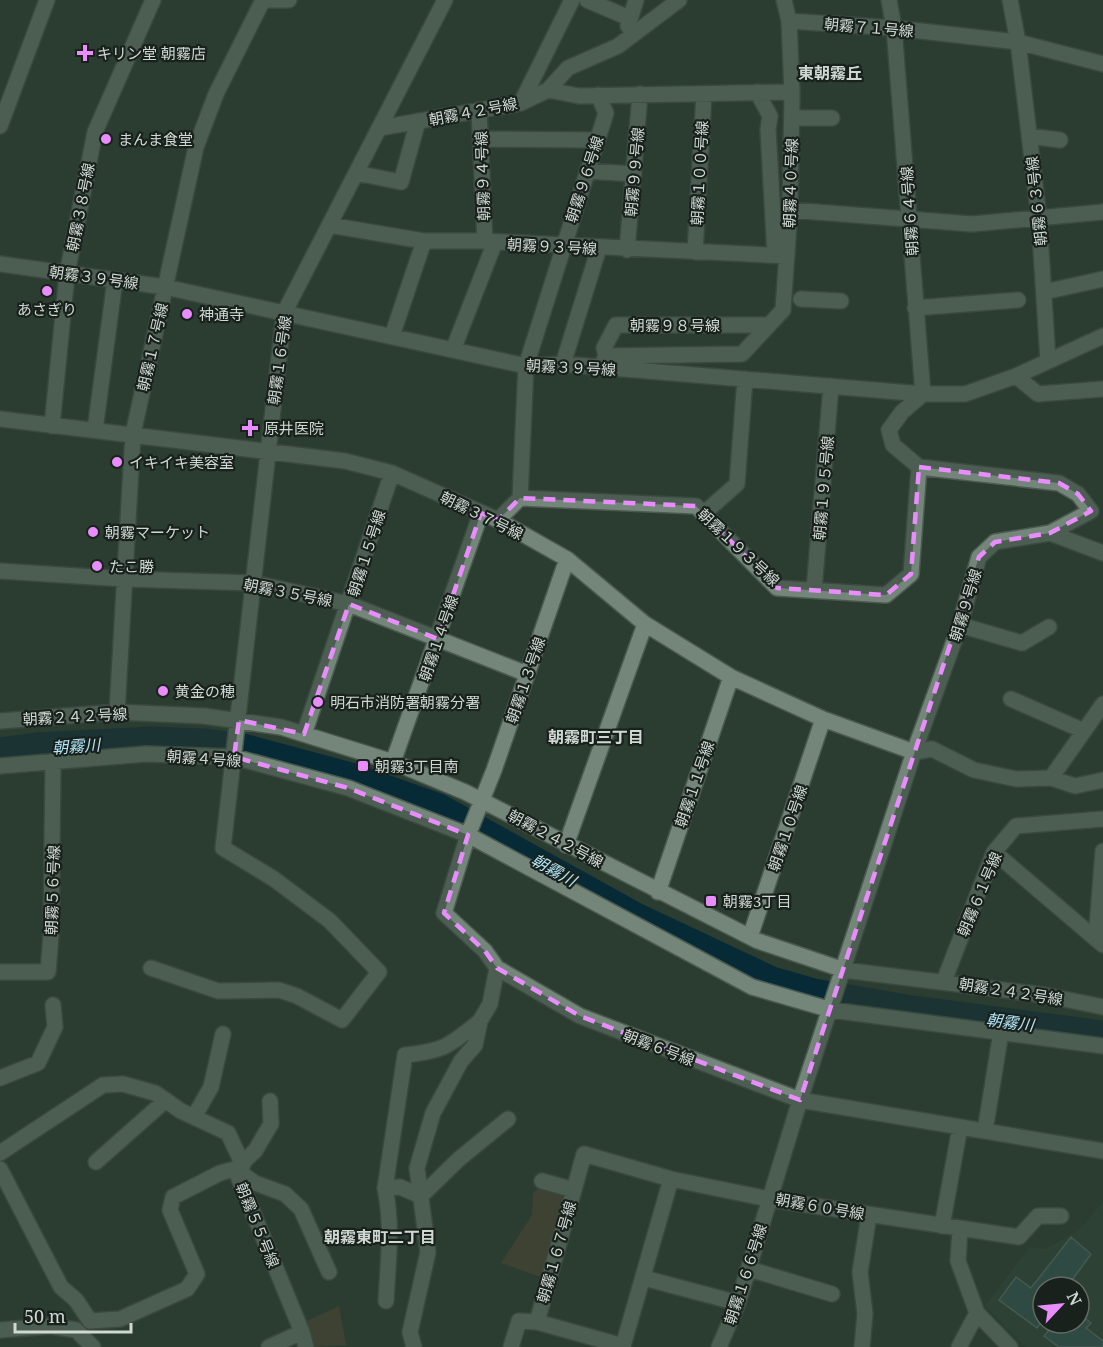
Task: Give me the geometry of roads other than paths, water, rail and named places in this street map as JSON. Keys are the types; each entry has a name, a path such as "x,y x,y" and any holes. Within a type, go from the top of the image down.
{"street":[{"path":"0,126 47,0"},
{"name":"朝霧３８号線","path":"52,426 67,274 96,132 153,0"},
{"path":"263,0 289,0"},
{"name":"朝霧１７号線","path":"117,712 133,434 196,147 216,94 263,0"},
{"name":"朝霧１６号線","path":"151,968 218,991 279,990 297,996 342,1020 379,972 330,921 274,879 223,848 254,583 266,452 284,313 444,0"},
{"path":"521,103 572,0"},
{"path":"587,0 629,18"},
{"path":"626,40 629,18 636,0"},
{"name":"朝霧４２号線","path":"380,128 521,103 548,90 568,68 626,40 679,0"},
{"path":"548,90 579,96 792,92 789,21 784,0"},
{"name":"朝霧６４号線","path":"889,0 894,28 923,394"},
{"name":"朝霧６３号線","path":"1011,0 1039,218 1048,361"},
{"name":"朝霧７１号線","path":"789,21 894,28 1018,42 1103,64"},
{"path":"757,92 770,116 768,129 781,256"},
{"name":"朝霧４０号線","path":"603,362 742,354 783,310 781,256 790,210 792,92"},
{"name":"朝霧９９号線","path":"627,250 640,94"},
{"name":"朝霧１００号線","path":"695,252 704,94"},
{"name":"朝霧９６号線","path":"520,498 526,366 606,112 598,95"},
{"name":"朝霧９４号線","path":"453,350 490,242 479,110"},
{"path":"792,118 832,118"},
{"path":"356,173 401,182 418,121"},
{"path":"1029,136 1060,140"},
{"path":"481,139 597,140"},
{"path":"587,171 634,174"},
{"path":"790,210 972,224 1103,212"},
{"name":"朝霧９３号線","path":"329,225 424,242 490,242 781,256"},
{"path":"392,336 424,242"},
{"path":"563,364 599,249"},
{"name":"朝霧３９号線","path":"0,264 165,287 526,366 603,362 745,379 923,394 965,394 1016,375 1103,336"},
{"path":"1044,292 1103,279"},
{"path":"95,429 115,280"},
{"path":"801,299 841,301"},
{"path":"915,308 1018,300"},
{"name":"朝霧９８号線","path":"603,362 604,348 616,325 768,325"},
{"path":"1016,375 1038,394 1103,388"},
{"path":"703,513 737,484 745,379"},
{"name":"朝霧１９５号線","path":"814,590 831,386"},
{"path":"919,467 893,445 889,430 902,412 923,394"},
{"name":"朝霧３７号線","path":"0,419 345,460 392,473 498,520 567,559 645,624 731,677 823,720 914,752 932,748 974,770 1016,779 1051,778 1075,786 1103,780"},
{"name":"朝霧１９３号線","path":"520,498 696,506 777,588 886,595 911,574 919,467"},
{"name":"朝霧９号線","path":"844,970 914,752 960,625 979,556 995,542 1050,533 1097,510 1078,494 1059,483 919,467"},
{"name":"朝霧１５号線","path":"304,734 392,473"},
{"path":"498,520 520,498"},
{"name":"朝霧１４号線","path":"393,762 481,513"},
{"path":"1050,533 1103,553"},
{"name":"朝霧１３号線","path":"469,833 567,559"},
{"name":"朝霧３５号線","path":"0,571 125,579 254,583 349,604 527,675"},
{"path":"566,845 645,624"},
{"path":"960,625 1022,643 1049,627"},
{"name":"朝霧１１号線","path":"658,892 731,677"},
{"path":"1011,699 1084,731"},
{"path":"1051,778 1103,704"},
{"name":"朝霧２４２号線","path":"0,720 117,712 238,720 304,734 393,762 480,807 566,845 750,937 844,970 1044,995 1103,1007"},
{"name":"朝霧１０号線","path":"750,937 823,720"},
{"name":"朝霧４号線","path":"0,766 146,754 234,755 348,788 469,833 752,987 832,1007 1103,1046"},
{"name":"朝霧５６号線","path":"0,972 48,972 51,935 54,761"},
{"name":"朝霧６１号線","path":"944,981 994,852 1016,826 1103,819"},
{"name":"朝霧６号線","path":"469,833 444,913 485,951 497,968 580,1016 800,1100 1103,1151"},
{"path":"1099,942 1103,851"},
{"path":"994,852 1099,942"},
{"path":"414,1347 410,1332 428,1252 417,1168 433,1113 461,1061 475,1045 480,1021 490,1004 497,968"},
{"name":"朝霧６０号線","path":"844,970 769,1199 1019,1238 1038,1216 1060,1216"},
{"path":"0,1078 38,1063 55,1027 53,1005"},
{"path":"386,1301 391,1217 385,1188 405,1055 435,1052 450,1044 480,1021"},
{"path":"985,1131 1001,1032"},
{"path":"194,1117 212,1087 223,1034"},
{"path":"0,1153 103,1085 123,1084 155,1093 181,1111 228,1133 239,1167 255,1183 285,1194 301,1209 329,1272"},
{"path":"96,1162 166,1100"},
{"path":"239,1167 255,1151 271,1124 270,1101"},
{"path":"421,1196 459,1159 508,1119"},
{"path":"942,1226 960,1127"},
{"name":"朝霧１６７号線","path":"670,1179 645,1278 623,1346 537,1322 584,1154 670,1179 769,1199"},
{"name":"朝霧５５号線","path":"0,1168 61,1287 76,1300 90,1321 120,1319 187,1289 197,1274 170,1210 173,1197 220,1173 239,1167 304,1340"},
{"path":"542,1181 574,1190"},
{"path":"385,1188 400,1187 421,1196"},
{"name":"朝霧１６６号線","path":"719,1347 738,1303 769,1199"},
{"path":"862,1347 865,1314 860,1272 869,1215"},
{"path":"960,1228 958,1261 977,1313 1010,1347"},
{"path":"749,1269 832,1294"},
{"path":"645,1278 738,1303"},
{"path":"959,1347 977,1313"},
{"path":"511,1347 519,1321 537,1322"},
{"path":"0,1330 51,1326 76,1330 93,1347"},
{"path":"269,1347 304,1340"}],"waterway":[{"name":"朝霧川","path":"0,751 36,746 151,740 204,742 243,747 351,776 439,807 638,917 772,980 814,992 912,1009 1103,1034"}],"place":[{"name":"キリン堂 朝霧店","path":"85,53"},
{"name":"まんま食堂","path":"106,139"},
{"name":"あさぎり","path":"47,291"},
{"name":"神通寺","path":"187,314"},
{"name":"原井医院","path":"250,428"},
{"name":"イキイキ美容室","path":"117,462"},
{"name":"朝霧マーケット","path":"93,532"},
{"name":"たこ勝","path":"97,566"},
{"name":"黄金の穂","path":"163,691"},
{"name":"明石市消防署朝霧分署","path":"318,702"},
{"name":"朝霧3丁目南","path":"363,766"},
{"name":"朝霧3丁目","path":"711,901"}],"district":[{"name":"東朝霧丘","path":"830,73"},
{"name":"朝霧町三丁目","path":"596,737"},
{"name":"朝霧東町二丁目","path":"380,1237"}]}
